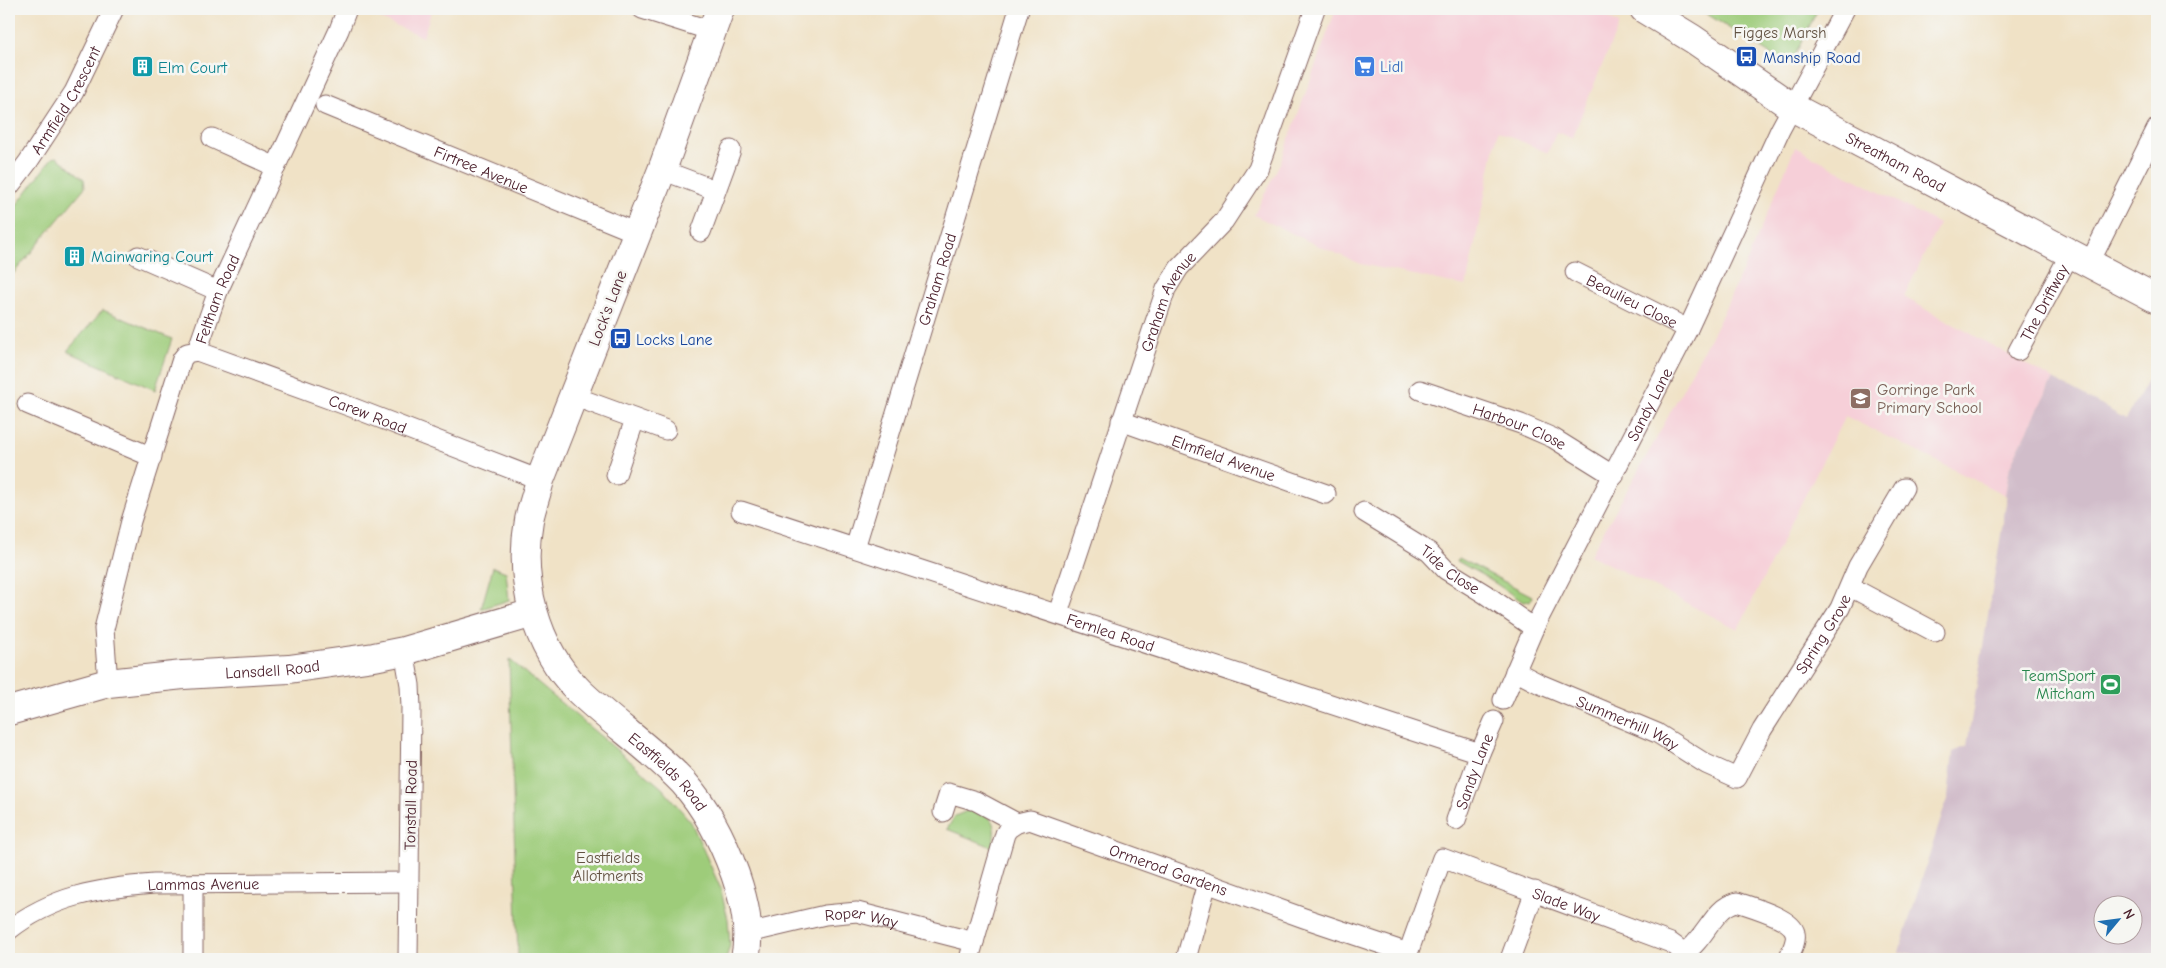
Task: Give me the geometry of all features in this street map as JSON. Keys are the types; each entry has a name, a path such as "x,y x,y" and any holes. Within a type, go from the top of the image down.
{"street":[{"name":"Armfield Crescent","path":"9,186 43,140 74,92 114,9"},
{"name":"Feltham Road","path":"108,683 104,629 126,538 182,359 187,354 197,350 218,291 347,9"},
{"path":"642,9 716,20"},
{"name":"Graham Road","path":"855,548 1019,9"},
{"name":"Graham Avenue","path":"1058,613 1166,289 1179,268 1224,221 1258,169 1315,9"},
{"name":"Streatham Road","path":"1644,9 1698,42 2080,259 2157,299"},
{"path":"1797,97 1845,9"},
{"name":"Lock's Lane","path":"533,613 528,586 527,546 529,520 540,480 662,170 716,20"},
{"name":"Sandy Lane","path":"1503,700 1534,628 1569,557 1614,476 1688,329 1797,97"},
{"name":"Firtree Avenue","path":"326,105 637,233"},
{"name":"The Driftway","path":"2018,351 2080,259 2157,128"},
{"path":"212,138 276,167"},
{"path":"701,232 731,150"},
{"path":"662,170 715,190"},
{"path":"138,256 218,291"},
{"name":"Beaulieu Close","path":"1575,272 1688,329"},
{"name":"Carew Road","path":"197,350 540,480"},
{"name":"Harbour Close","path":"1420,390 1521,424 1553,438 1614,476"},
{"path":"573,396 666,430"},
{"path":"28,404 152,457"},
{"path":"616,475 635,419"},
{"name":"Elmfield Avenue","path":"1121,422 1326,494"},
{"name":"Spring Grove","path":"1738,778 1762,730 1823,637 1870,543 1904,488"},
{"name":"Fernlea Road","path":"741,511 1480,752"},
{"name":"Tide Close","path":"1364,512 1429,552 1446,570 1534,628"},
{"path":"1850,585 1858,592 1934,632"},
{"name":"Lansdell Road","path":"9,711 108,683 182,675 289,669 346,662 404,651 533,613"},
{"name":"Eastfields Road","path":"533,613 549,651 572,684 675,774 704,808 712,821 730,862 746,914 747,946"},
{"name":"Tonstall Road","path":"404,651 410,685 408,959"},
{"name":"Summerhill Way","path":"1515,672 1657,734 1706,764 1738,778"},
{"name":"Sandy Lane","path":"1456,820 1480,752 1494,721"},
{"name":"Ormerod Gardens","path":"943,812 949,793 976,801 1017,822 1030,820 1407,956"},
{"path":"971,950 1004,834 1017,822"},
{"name":"Slade Way","path":"1407,956 1442,858 1671,943 1684,957"},
{"name":"Lammas Avenue","path":"9,930 34,912 53,903 95,890 154,884 409,882"},
{"path":"193,884 193,959"},
{"path":"1186,959 1207,884"},
{"path":"1510,959 1535,891"},
{"path":"1684,957 1708,929 1723,907 1737,902 1789,922 1796,932 1796,939 1788,959"},
{"name":"Roper Way","path":"747,946 825,915 857,912 971,950"}],"shaded area":[{"path":"363,9 432,9 423,37 362,11"},
{"path":"1336,9 1594,9 1619,24 1572,138 1556,132 1548,153 1498,131 1466,286 1361,264 1254,215 1281,161"},
{"name":"Gorringe Park Primary School","path":"1795,147 1939,224 1904,297 2053,379 2010,466 2005,495 1845,416 1738,629 1590,555 1655,441 1720,319 1747,261"},
{"path":"2157,363 2157,959 1946,959 1899,952 1948,796 1953,752 1967,746 2007,497 2005,495 2010,466 2053,379 2126,419"}],"green space":[{"name":"Figges Marsh","path":"1699,9 1818,9 1792,61 1784,63"},
{"path":"57,157 84,179 85,187 9,279 9,215 52,158"},
{"path":"103,310 172,339 155,390 67,351"},
{"path":"1459,558 1532,596 1530,601 1523,602 1489,579 1457,561"},
{"path":"493,567 506,572 509,600 481,609"},
{"name":"Eastfields Allotments","path":"509,659 662,788 691,822 720,887 728,919 730,945 726,959 518,959"},
{"path":"967,811 983,813 992,820 994,839 992,847 947,829 955,816"}],"place":[{"name":"Manship Road","path":"1747,57"},
{"name":"Lidl","path":"1364,66"},
{"name":"Elm Court","path":"142,67"},
{"name":"Mainwaring Court","path":"75,256"},
{"name":"Locks Lane","path":"620,339"},
{"name":"Gorringe Park Primary School","path":"1861,398"},
{"name":"TeamSport Mitcham","path":"2111,684"}]}
